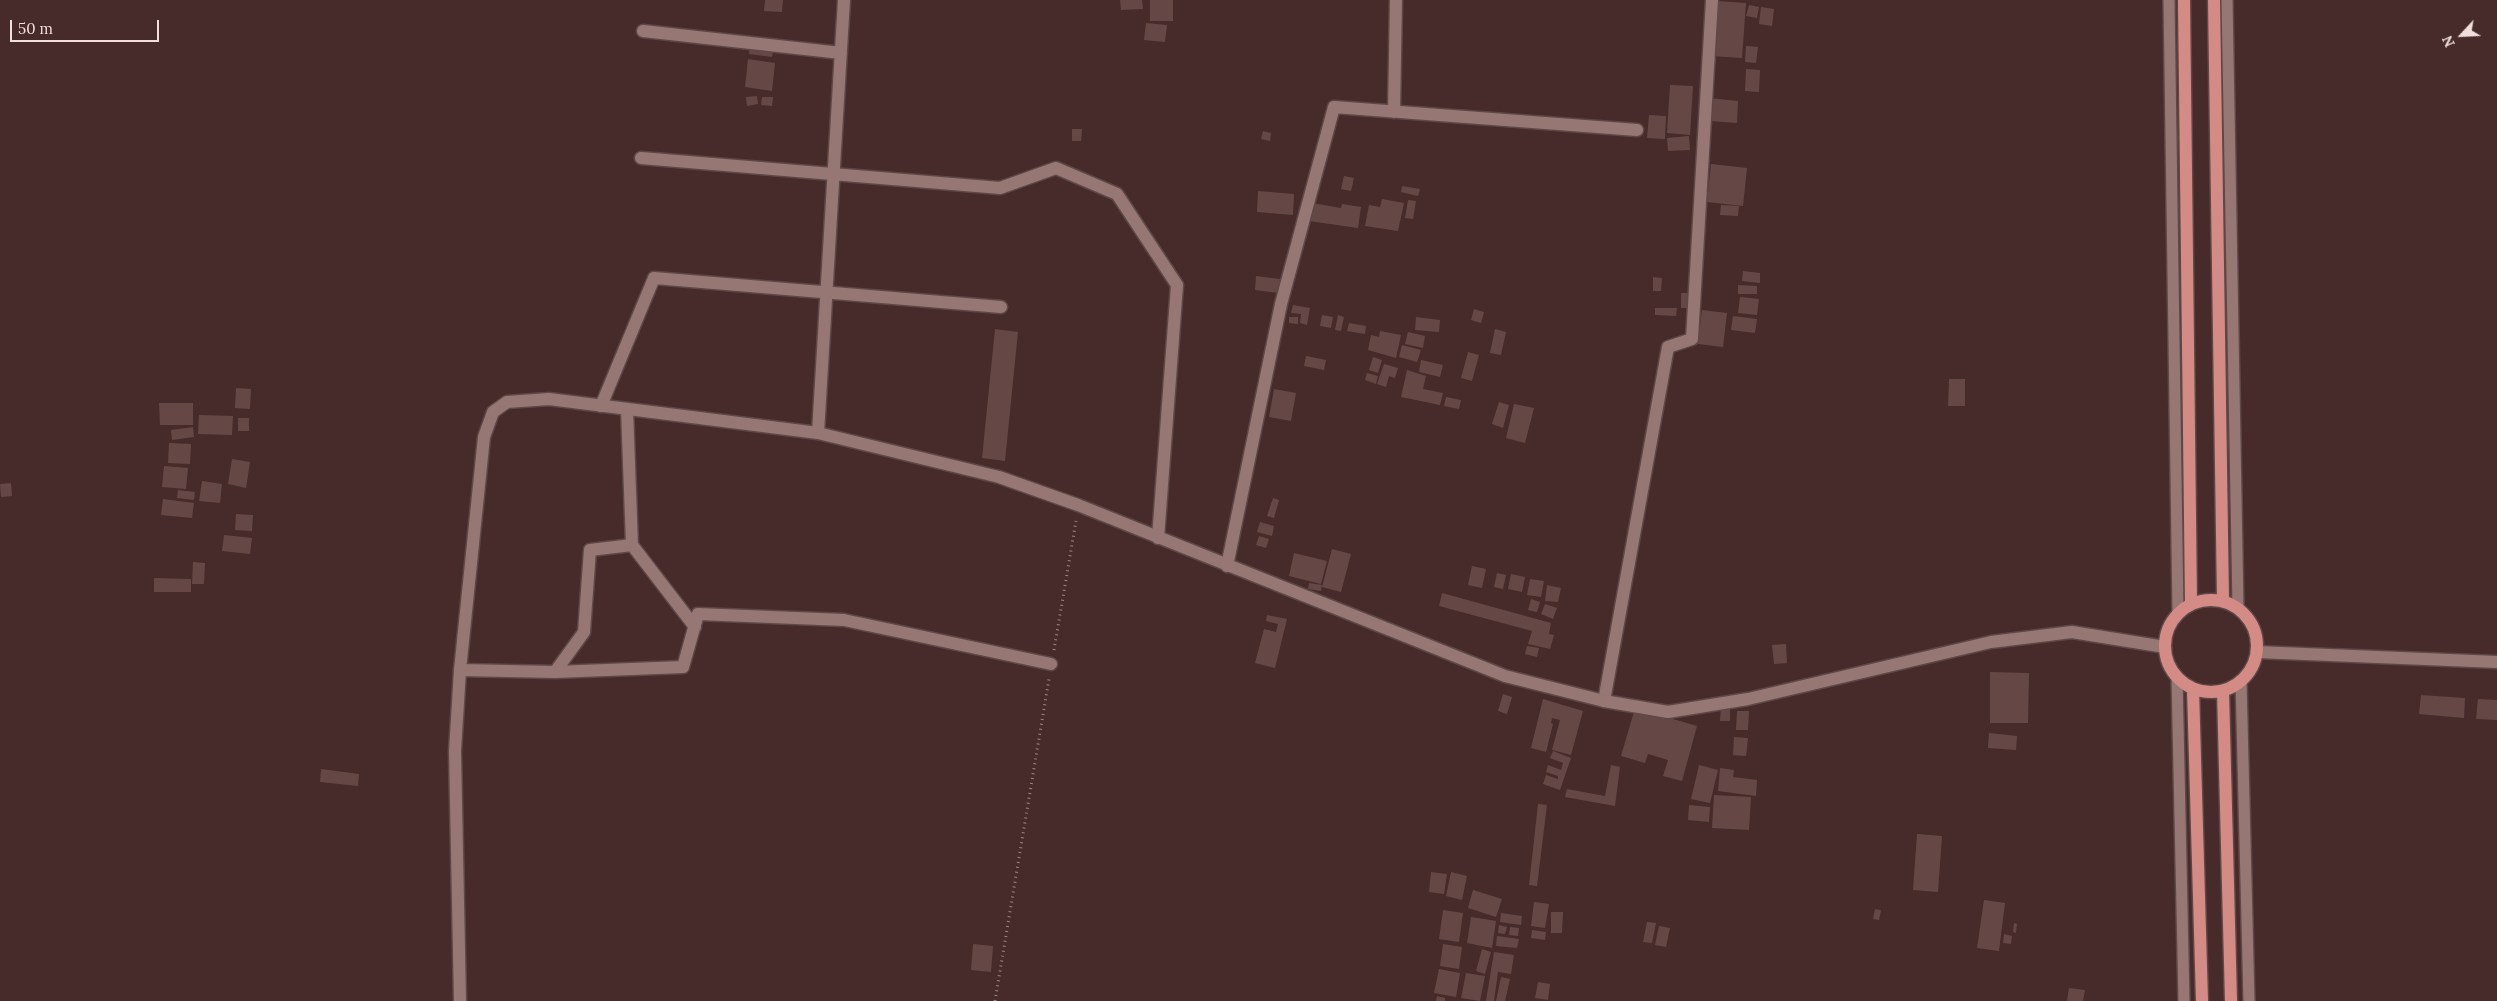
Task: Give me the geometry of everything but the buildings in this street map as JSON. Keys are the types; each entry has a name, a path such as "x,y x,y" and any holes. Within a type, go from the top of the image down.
{"main road":[{"path":"2184,0 2191,603"},
{"path":"2214,0 2223,600"},
{"path":"2207,599 2223,600 2238,607 2249,619 2256,632 2257,652 2255,662 2248,675 2223,691 2208,692 2194,689 2177,677 2165,656 2165,647 2169,626 2178,612 2191,603 2207,599"},
{"path":"2194,689 2202,1001"},
{"path":"2223,691 2231,1001"}],"street":[{"path":"818,433 844,0"},
{"path":"1394,112 1396,0"},
{"path":"1604,701 1668,347 1692,339 1712,0"},
{"path":"643,31 841,53"},
{"path":"1227,566 1281,304 1334,107 1637,130"},
{"path":"641,158 1000,188 1056,168 1116,194 1177,285 1158,538"},
{"path":"601,406 654,278 1001,308"},
{"path":"460,1001 455,750 460,670 484,437 493,412 507,402 549,399 818,433 998,478 1078,505 1504,676 1604,701 1668,712 1748,699 1991,642 2072,632 2165,647"},
{"path":"627,409 632,545 695,627"},
{"path":"555,672 584,632 590,550 632,545"},
{"path":"460,670 555,672 683,667 698,614 844,620 1051,664"},
{"path":"2257,652 2497,662"}],"lane":[{"path":"2169,0 2178,612"},
{"path":"2227,0 2238,607"},
{"path":"2177,677 2184,1001"},
{"path":"2241,681 2249,1001"}],"path":[{"path":"995,1001 1078,505"}]}
